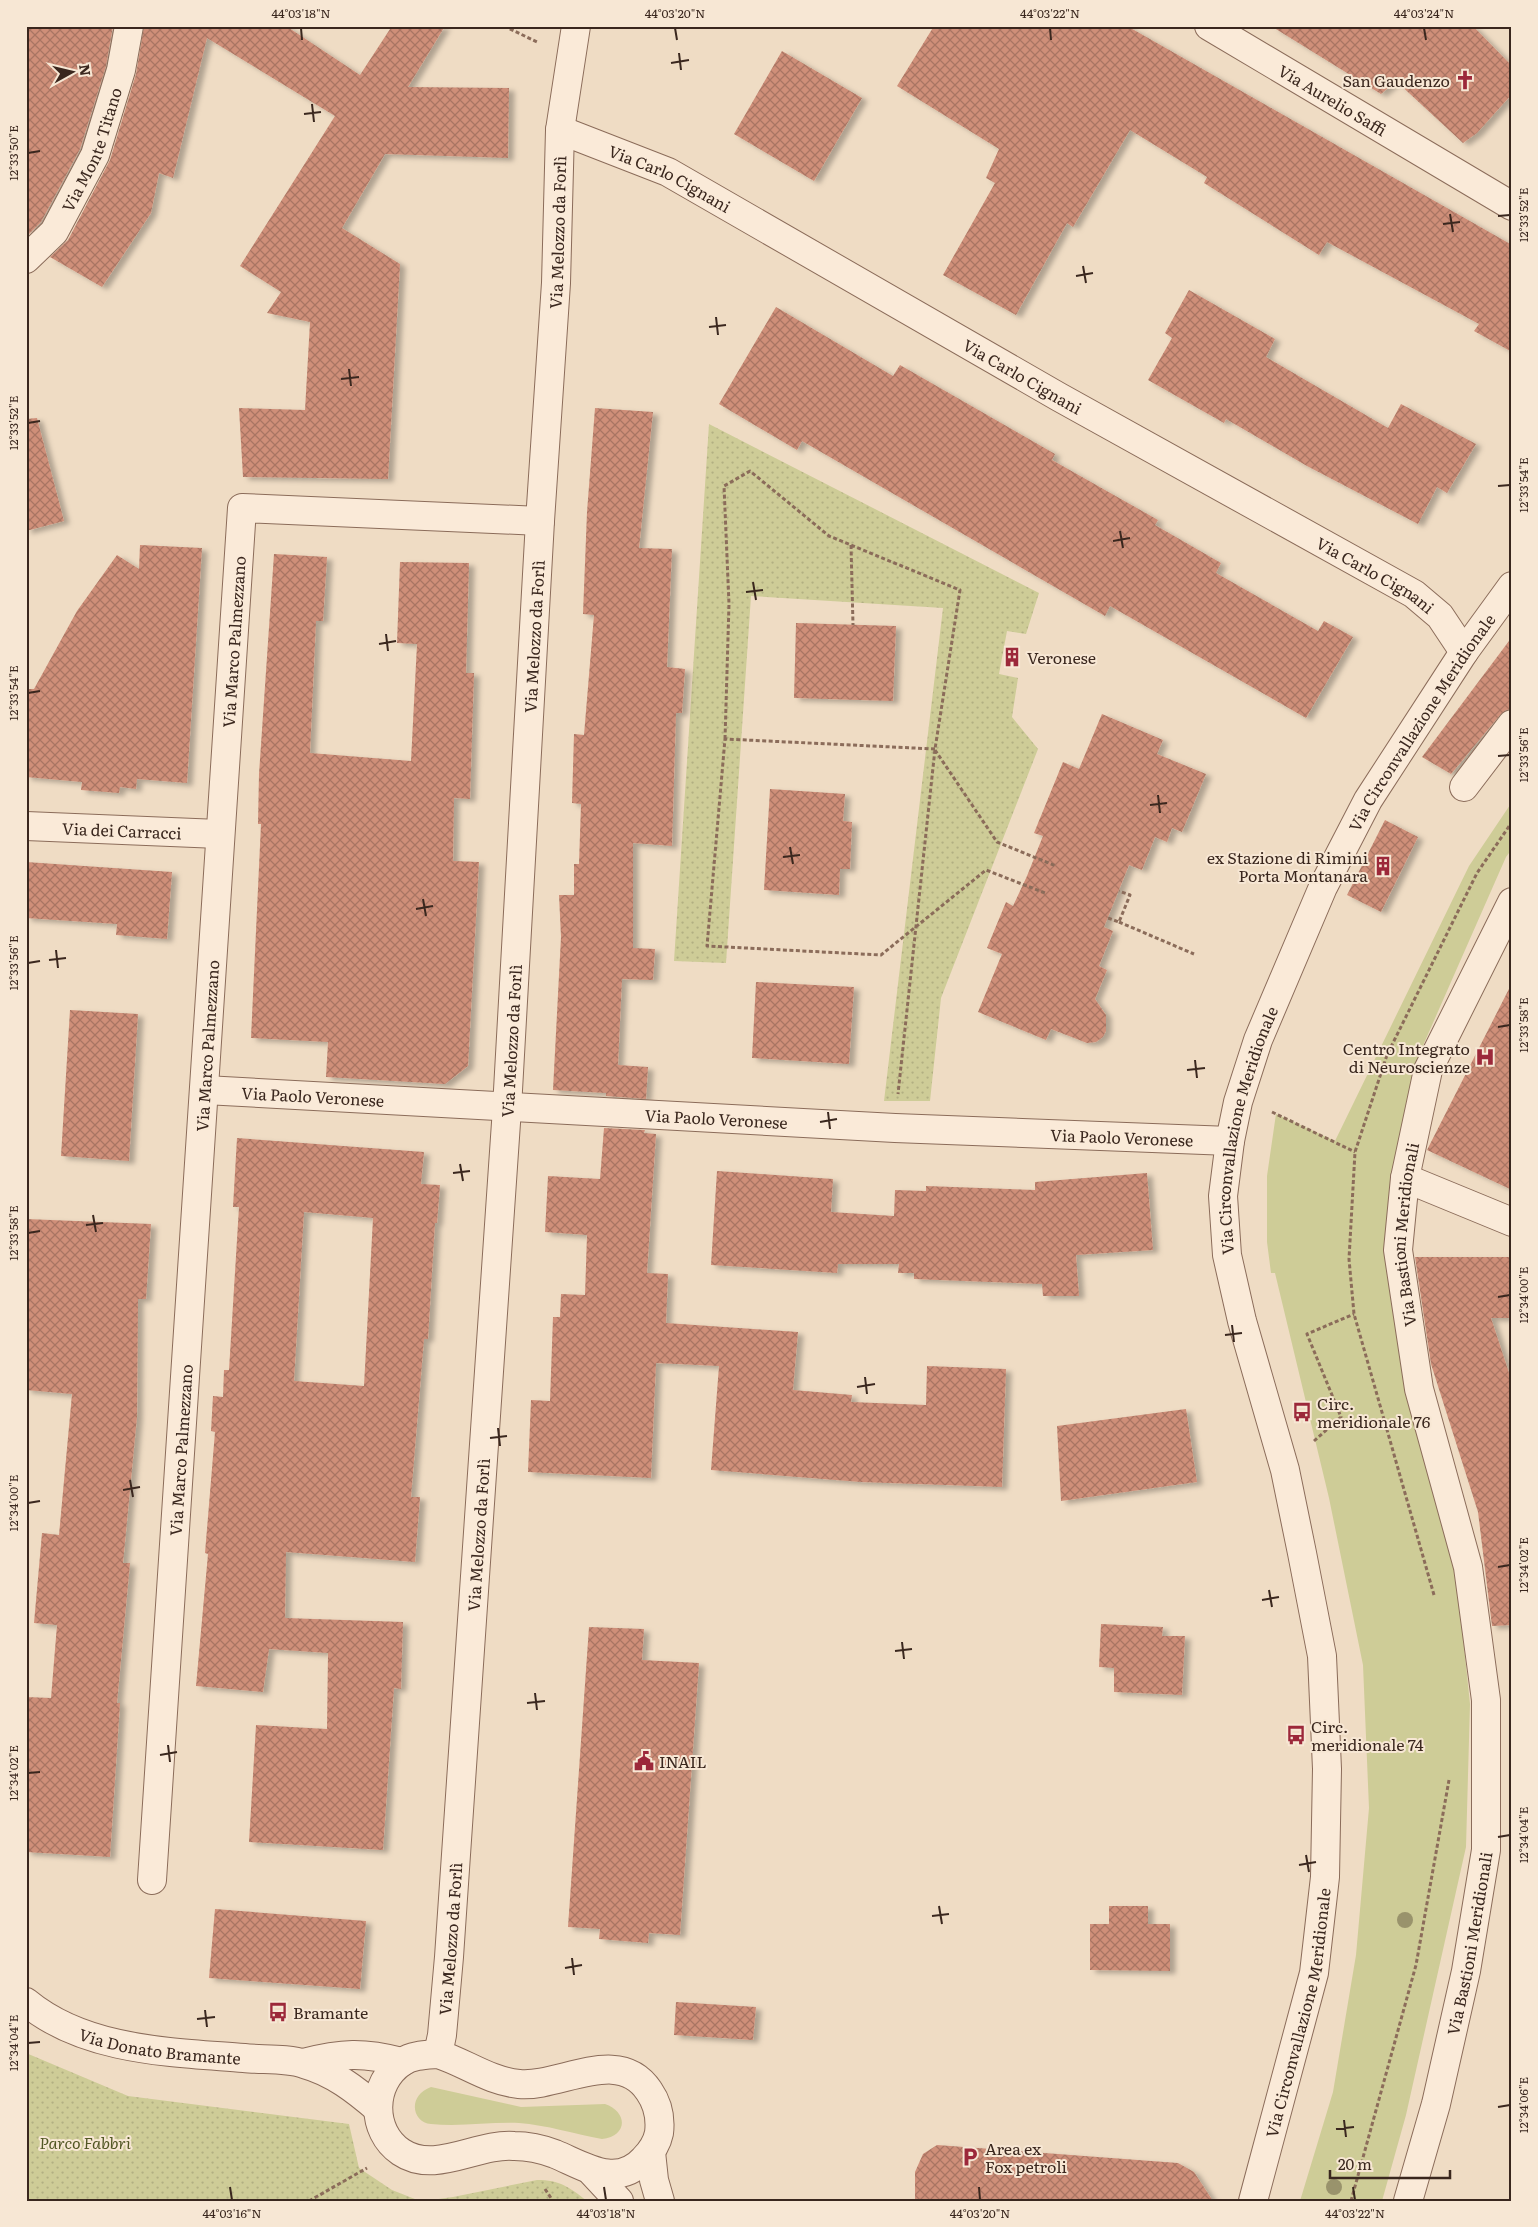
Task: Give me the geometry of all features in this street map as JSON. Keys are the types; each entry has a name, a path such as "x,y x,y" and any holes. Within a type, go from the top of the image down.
{"street":[{"name":"Via Monte Titano","path":"26,259 54,232 95,155 121,70 129,26"},
{"name":"Via Melozzo da Forlì","path":"438,2054 442,2035 449,1957 507,1108 540,521 556,283 560,130 576,26"},
{"name":"Via Aurelio Saffi","path":"1209,26 1512,206"},
{"name":"Via Carlo Cignani","path":"560,130 668,172 1059,397 1414,594 1440,616 1464,652"},
{"name":"Via Marco Palmezzano","path":"152,1880 205,1090 219,834 242,508 540,521"},
{"name":"Via Circonvallazione Meridionale","path":"1253,2201 1314,1973 1325,1877 1327,1769 1322,1656 1302,1553 1285,1470 1242,1321 1227,1255 1223,1196 1230,1142 1238,1102 1258,1040 1323,887 1368,800 1464,652 1512,586"},
{"path":"1464,787 1512,724"},
{"name":"Via dei Carracci","path":"26,826 219,834"},
{"name":"Via Bastioni Meridionali","path":"1408,2201 1436,2104 1466,1971 1486,1850 1486,1700 1468,1567 1419,1388 1398,1250 1405,1178 1428,1070 1512,902"},
{"name":"Via Paolo Veronese","path":"205,1090 895,1128 1230,1142"},
{"path":"1405,1178 1512,1222"},
{"name":"Via Donato Bramante","path":"26,2002 43,2016 88,2036 154,2050 303,2063 333,2055 375,2055 402,2062"},
{"path":"438,2054 499,2080 520,2084 548,2082 595,2070 614,2069 632,2074 646,2086 656,2101 660,2119 658,2136 651,2152 640,2164 625,2172 610,2174 592,2172 554,2154 535,2148 513,2145 487,2148 434,2161 416,2159 401,2152 389,2141 381,2126 378,2109 380,2091 389,2075 402,2062 419,2055 438,2054"},
{"name":"Via Donato Bramante","path":"303,2063 354,2088 378,2109"},
{"path":"651,2152 654,2180 660,2201"},
{"path":"592,2172 619,2201"}],"path":[{"path":"895,1128 916,927 935,749 960,590 829,536 750,471 724,486 729,604 725,739 707,946 881,955 916,927 986,870 1044,893"},
{"path":"851,545 853,625"},
{"path":"725,739 935,749"},
{"path":"935,749 997,842 1056,866"},
{"path":"1437,1605 1354,1314 1349,1259 1354,1152 1387,1055 1477,873 1512,822"},
{"path":"1119,891 1130,895 1119,922"},
{"path":"1108,918 1194,954"},
{"path":"1276,1114 1354,1152"},
{"path":"1310,1445 1340,1417 1307,1334 1354,1314"},
{"path":"1351,2201 1416,1965 1450,1775"},
{"path":"308,2201 368,2167"}],"green space":[{"path":"709,424 1039,593 1026,634 1007,631 999,674 1018,678 1012,717 1038,749 941,998 930,1101 884,1101 943,608 751,596 726,963 674,961"},
{"path":"1512,802 1512,849 1506,857 1414,1066 1386,1247 1456,1569 1470,1704 1466,1847 1406,2115 1382,2201 1300,2201 1333,2092 1356,1955 1369,1808 1363,1665 1329,1498 1275,1273 1271,1273 1267,1242 1267,1176 1276,1114 1335,1141 1469,866"},
{"name":"Parco Fabbri","path":"26,2053 128,2096 349,2124 359,2168 392,2190 420,2201 26,2201"},
{"path":"431,2087 521,2107 605,2104 618,2112 622,2123 617,2133 602,2139 519,2123 431,2124 419,2118 415,2108 418,2096"},
{"path":"537,2180 552,2181 564,2185 587,2201 424,2201 453,2197"}],"building":[{"path":"26,26 113,26 106,66 80,149 41,222 26,237"},
{"path":"144,26 286,26 360,75 392,26 445,26 408,87 509,88 508,158 385,154 342,228 400,264 388,479 243,477 239,408 305,410 310,322 267,313 281,292 240,266 335,116 207,38 173,178 159,173 151,213 102,287 50,257 68,240 110,160 136,74"},
{"path":"934,26 1127,26 1512,245 1512,352 1474,331 1479,324 1327,242 1319,255 1204,183 1207,177 1130,130 1073,227 1067,223 1016,315 943,275 995,183 986,178 999,149 897,86"},
{"name":"San Gaudenzo","path":"1271,26 1473,26 1512,66 1512,94 1477,133 1463,143 1396,81 1381,94"},
{"path":"782,51 862,98 814,181 734,134"},
{"path":"1189,290 1275,339 1266,357 1388,428 1401,404 1476,444 1447,493 1437,487 1418,524 1307,466 1226,419 1224,423 1148,380 1172,338 1165,333"},
{"path":"776,307 893,376 900,365 1055,454 1052,460 1158,520 1155,525 1221,563 1216,573 1318,631 1324,621 1353,637 1306,718 1110,606 1105,616 802,441 797,450 719,404"},
{"path":"595,408 653,412 639,548 672,549 667,667 685,669 682,713 676,713 672,846 633,843 633,948 655,949 653,980 622,979 618,1065 648,1067 646,1099 606,1096 606,1093 553,1090 561,937 559,895 574,895 574,864 579,864 581,804 572,803 574,734 584,735 594,615 583,614 587,512"},
{"path":"37,418 64,521 26,531 26,419"},
{"path":"140,545 202,548 187,783 137,779 136,789 120,787 119,793 81,790 82,782 26,777 26,689 34,689 77,611 117,555 139,569"},
{"path":"274,554 327,557 323,621 316,621 310,753 411,761 417,644 397,643 400,562 469,563 466,673 474,673 470,799 454,798 453,861 479,862 468,1066 445,1084 326,1077 328,1042 251,1038 261,824 258,824 259,774"},
{"path":"796,623 896,626 893,701 794,698"},
{"path":"1512,637 1512,709 1506,710 1500,715 1451,774 1422,757"},
{"path":"1102,714 1163,740 1157,754 1206,774 1182,832 1172,828 1167,842 1155,837 1142,870 1129,865 1104,927 1113,931 1099,966 1107,970 1095,999 1106,1015 1106,1031 1103,1037 1096,1042 1087,1043 1051,1029 1046,1040 978,1012 1002,954 987,948 1006,902 1013,906 1027,876 1043,836 1034,833 1063,762 1079,769"},
{"path":"770,789 845,794 843,821 852,822 850,869 840,869 839,895 764,890"},
{"name":"ex Stazione di Rimini Porta Montanara","path":"1385,820 1418,837 1381,912 1347,895"},
{"path":"26,862 172,872 167,939 116,935 117,924 26,918"},
{"path":"756,982 854,987 849,1064 752,1058"},
{"path":"1512,983 1512,1190 1427,1150"},
{"path":"70,1010 138,1014 129,1161 61,1156"},
{"path":"604,1128 645,1130 644,1133 656,1134 647,1273 668,1274 666,1323 798,1332 793,1390 852,1395 851,1402 926,1405 927,1366 1006,1369 1002,1487 861,1482 711,1470 719,1366 656,1363 651,1478 528,1472 531,1400 550,1401 553,1317 560,1317 561,1294 585,1295 587,1235 545,1232 548,1176 600,1179"},
{"path":"237,1138 424,1152 421,1184 440,1185 437,1223 435,1223 428,1339 424,1339 411,1497 420,1497 415,1562 286,1552 285,1618 403,1622 401,1689 394,1688 383,1850 249,1842 256,1725 327,1729 328,1653 269,1649 263,1692 196,1686 208,1554 205,1553 215,1432 211,1431 213,1396 223,1397 224,1370 229,1370 239,1207 233,1207","holes":["304,1212 373,1218 364,1386 294,1381"]},
{"path":"717,1171 833,1179 831,1212 894,1216 895,1190 926,1191 926,1186 1035,1190 1035,1182 1147,1173 1153,1250 1076,1255 1079,1296 1043,1296 1042,1284 914,1279 914,1273 898,1273 899,1264 838,1264 837,1273 711,1265"},
{"path":"26,1219 151,1224 146,1299 138,1299 137,1417 123,1563 130,1563 117,1703 120,1703 110,1857 26,1852 26,1697 51,1698 57,1625 34,1623 42,1533 59,1535 72,1394 26,1390"},
{"path":"1415,1257 1512,1257 1512,1318 1491,1318 1512,1382 1512,1625 1492,1626 1478,1512 1431,1364"},
{"path":"1186,1409 1197,1482 1061,1501 1057,1426"},
{"path":"1101,1624 1163,1627 1162,1636 1185,1636 1182,1695 1114,1692 1114,1668 1099,1667"},
{"name":"INAIL","path":"589,1627 644,1629 642,1660 699,1663 680,1935 649,1933 648,1943 599,1939 600,1929 568,1927"},
{"path":"1109,1906 1148,1906 1148,1924 1170,1924 1170,1971 1090,1970 1090,1924 1109,1924"},
{"path":"215,1909 366,1921 360,1989 209,1978"},
{"path":"676,2002 756,2007 753,2040 674,2035"},
{"path":"937,2145 1178,2163 1194,2172 1213,2201 915,2201 915,2172 923,2154"}],"place":[{"name":"San Gaudenzo","path":"1465,80"},
{"name":"Veronese","path":"1012,657"},
{"name":"ex Stazione di Rimini Porta Montanara","path":"1383,866"},
{"name":"Centro Integrato di Neuroscienze","path":"1485,1057"},
{"name":"Circ. meridionale 76","path":"1302,1412"},
{"name":"Circ. meridionale 74","path":"1296,1735"},
{"name":"INAIL","path":"644,1761"},
{"name":"Bramante","path":"278,2012"},
{"name":"Area ex Fox petroli","path":"970,2157"}]}
